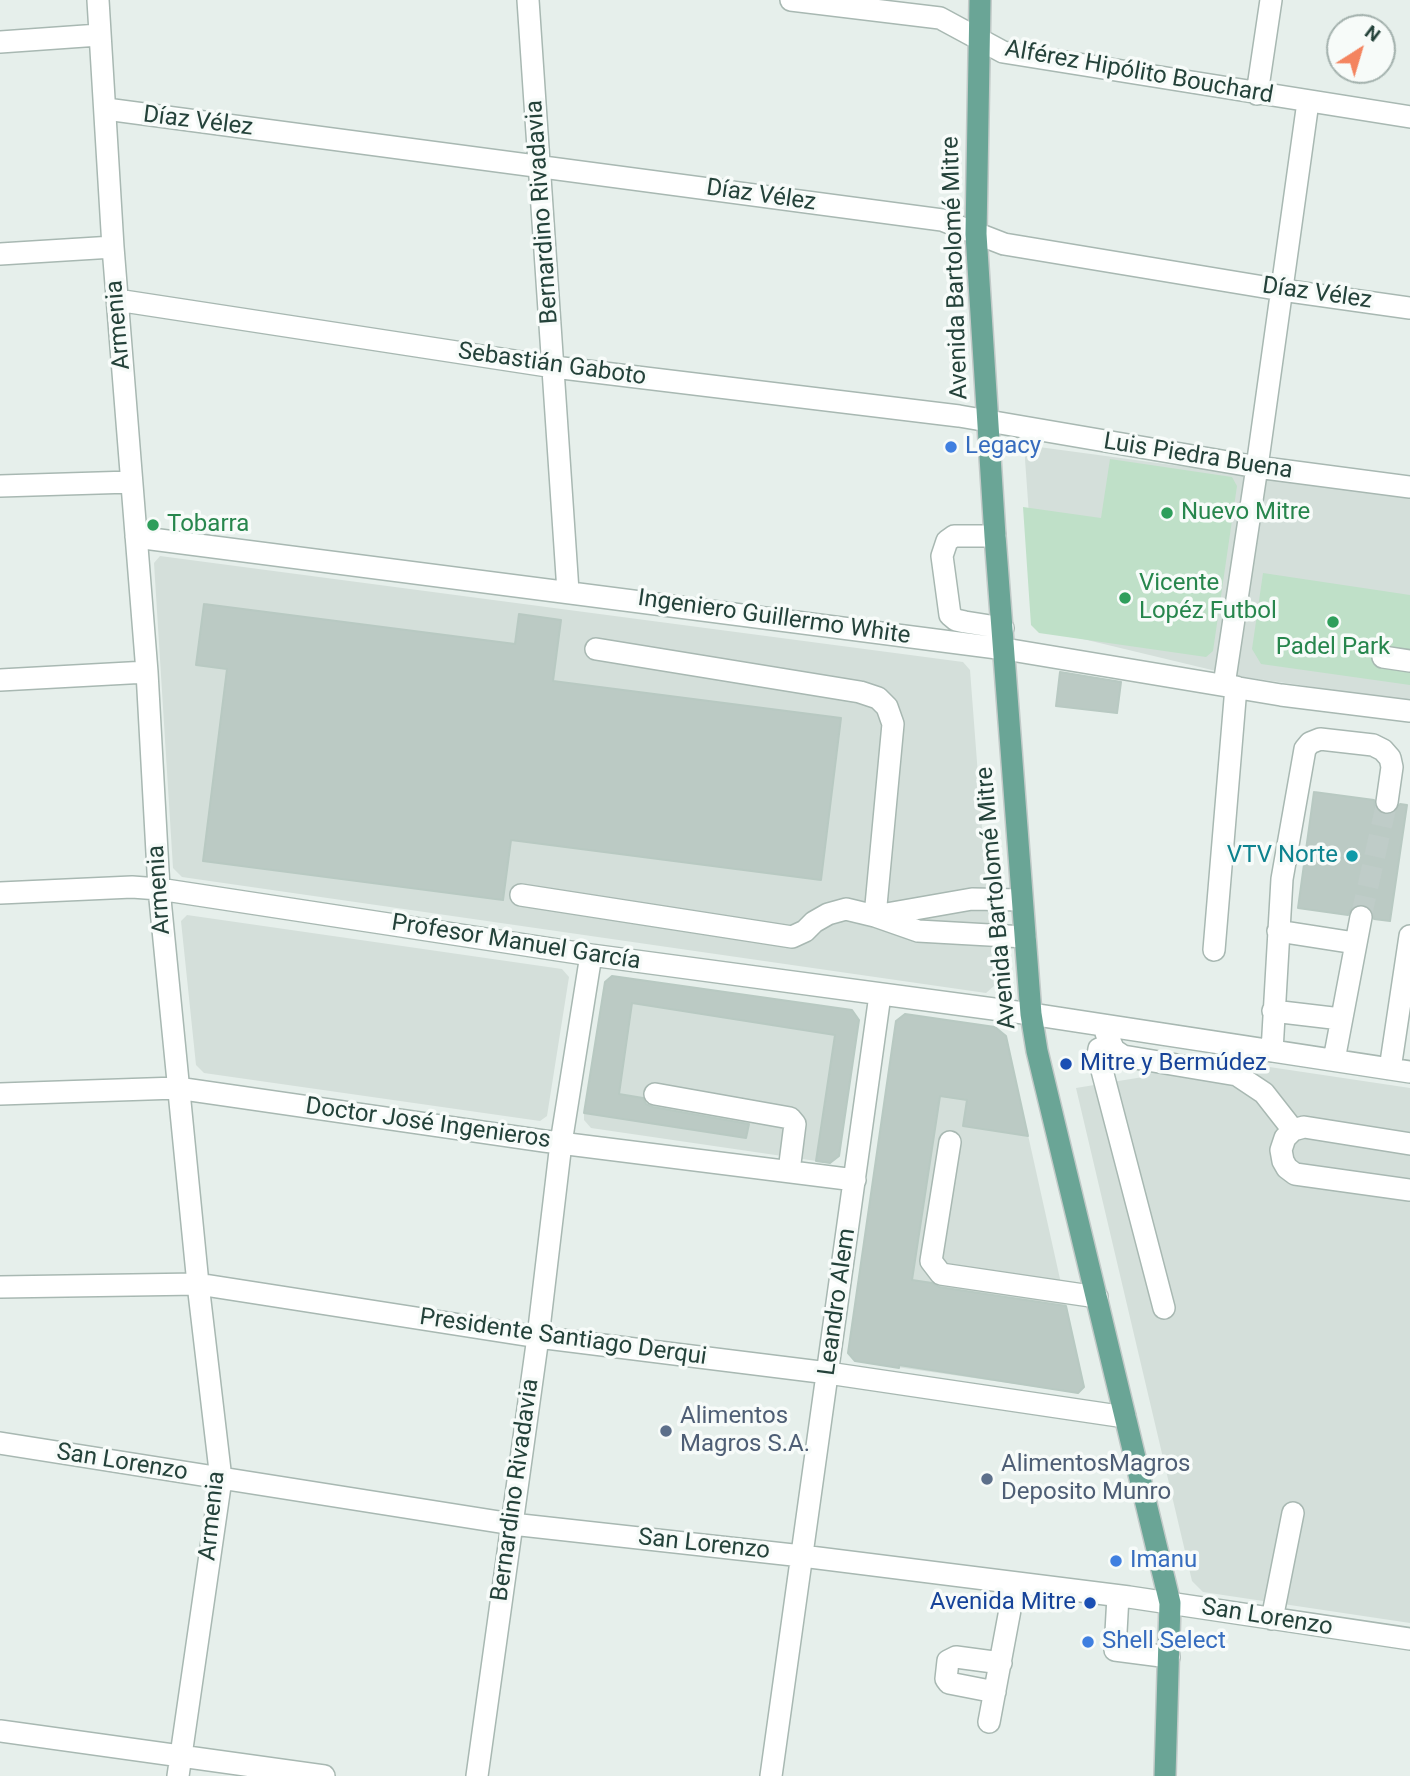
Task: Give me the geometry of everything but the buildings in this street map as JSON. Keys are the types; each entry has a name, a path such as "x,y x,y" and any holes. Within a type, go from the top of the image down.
{"main road":[{"name":"Avenida Bartolomé Mitre","path":"980,0 976,234 995,536 1031,1014 1037,1051 1170,1603 1165,1776"}],"street":[{"name":"Armenia","path":"98,0 113,247 147,672 159,889 177,1088 221,1479 179,1766"},
{"name":"Bernardino Rivadavia","path":"528,0 568,591"},
{"name":"Alférez Hipólito Bouchard","path":"791,0 940,18 1003,52 1410,117"},
{"path":"1257,94 1271,0"},
{"path":"0,42 99,35"},
{"path":"1214,950 1230,686 1257,467 1308,102"},
{"name":"Díaz Vélez","path":"106,109 942,220 1004,244 1410,308"},
{"path":"0,254 113,247"},
{"name":"Sebastián Gaboto","path":"117,300 554,367 988,421"},
{"name":"Luis Piedra Buena","path":"988,421 1257,467 1410,487"},
{"path":"0,486 131,482"},
{"path":"995,536 954,536 947,541 942,556 950,615 956,620 1004,639"},
{"name":"Ingeniero Guillermo White","path":"136,537 568,591 1004,639 1230,686 1410,711"},
{"path":"596,649 860,692 878,698 887,707 893,724 875,916"},
{"path":"1383,657 1410,662"},
{"path":"0,680 147,672"},
{"path":"1272,1051 1282,879 1305,750 1310,743 1320,739 1373,745 1383,750 1390,758 1392,767 1387,802"},
{"name":"Profesor Manuel García","path":"0,893 132,887 159,889 591,955 1031,1014 1107,1035 1272,1051 1400,1070"},
{"path":"522,895 792,937 828,914 846,909 918,931 1024,936"},
{"path":"875,916 972,899 1022,900"},
{"path":"1334,1060 1361,917"},
{"path":"1278,931 1355,943"},
{"path":"1400,1070 1410,936"},
{"name":"Bernardino Rivadavia","path":"477,1776 538,1337 561,1143 591,955"},
{"name":"Leandro Alem","path":"771,1776 880,995"},
{"path":"1273,1011 1340,1019"},
{"path":"1164,1308 1098,1055 1107,1035 1123,1056 1237,1075 1264,1093 1293,1130"},
{"name":"Doctor José Ingenieros","path":"0,1094 177,1088 561,1143 856,1180"},
{"path":"655,1094 790,1118 795,1124 789,1171"},
{"path":"1410,1144 1304,1127 1293,1130 1285,1138 1281,1150 1287,1168 1295,1174 1410,1190"},
{"path":"950,1142 931,1261 941,1274 1097,1297"},
{"name":"Presidente Santiago Derqui","path":"0,1287 198,1284 538,1337 828,1374 1125,1417"},
{"name":"San Lorenzo","path":"0,1443 512,1524 802,1556 1118,1596 1410,1639"},
{"path":"1272,1619 1293,1513"},
{"path":"989,1722 1015,1583"},
{"path":"1118,1596 1115,1650 1169,1657"},
{"path":"995,1692 949,1683 946,1679 948,1661 956,1657 1001,1663"},
{"path":"0,1731 179,1766 324,1776"}],"shaded area":[{"path":"1024,445 1410,497 1410,701 1237,676 1037,628"},
{"path":"160,556 963,662 970,670 994,986 986,993 182,877 173,868 154,563"},
{"path":"187,915 562,969 569,977 547,1116 540,1121 204,1073 196,1065 181,921"},
{"path":"612,976 852,1010 859,1020 839,1156 830,1163 591,1128 584,1120 584,1113 605,982"},
{"path":"905,1014 995,1027 1006,1036 1084,1387 1078,1393 855,1361 848,1353 896,1021"},
{"path":"1149,1049 1410,1088 1410,1623 1203,1592 1192,1581 1076,1088 1143,1077 1147,1071"}],"green space":[{"path":"1110,459 1232,477 1237,486 1213,651 1206,657 1039,633 1031,625 1023,507 1101,518"},
{"name":"Padel Park","path":"1263,573 1410,595 1410,685 1261,664 1252,649"}],"tunnel":[{"path":"1361,917 1387,802"}],"place":[{"name":"Legacy","path":"951,447"},
{"name":"Nuevo Mitre","path":"1167,513"},
{"name":"Tobarra","path":"153,525"},
{"name":"Vicente Lopéz Futbol","path":"1125,598"},
{"name":"Padel Park","path":"1333,622"},
{"name":"VTV Norte","path":"1352,856"},
{"name":"Mitre y Bermúdez","path":"1066,1064"},
{"name":"Alimentos Magros S.A.","path":"666,1431"},
{"name":"AlimentosMagros Deposito Munro","path":"987,1479"},
{"name":"Imanu","path":"1116,1561"},
{"name":"Avenida Mitre","path":"1090,1603"},
{"name":"Shell Select","path":"1088,1642"}]}
